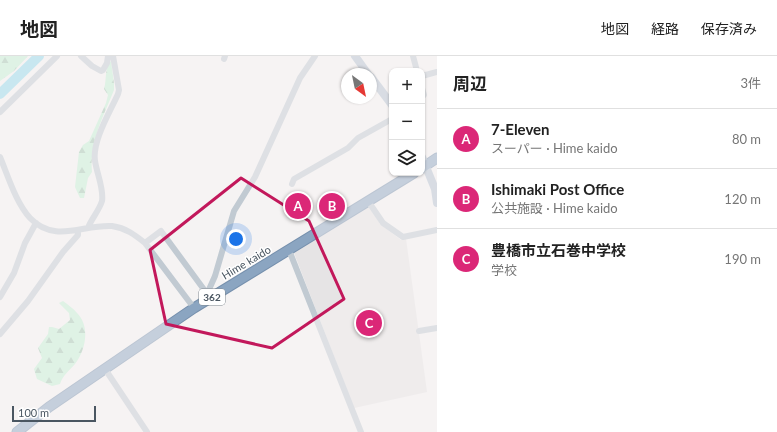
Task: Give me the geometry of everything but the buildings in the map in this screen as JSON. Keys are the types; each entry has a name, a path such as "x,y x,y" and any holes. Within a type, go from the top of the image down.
{"highway":[{"path":"425,162 437,158"},
{"name":"Hime kaido","path":"17,432 49,407 194,308 208,296 289,250 409,176"}],"main road":[{"path":"355,56 364,68"},
{"path":"377,85 391,104"},
{"path":"425,167 435,189 437,203"}],"street":[{"path":"0,112 57,56"},
{"path":"81,56 92,66 101,71 107,63 108,56"},
{"path":"88,228 90,222 100,207 102,197 95,160 97,141 119,90 113,56"},
{"path":"208,296 234,211 255,177 300,78 315,56"},
{"path":"413,56 416,68"},
{"path":"425,75 437,72"},
{"path":"292,184 294,179 348,148 358,138 389,122"},
{"path":"0,158 23,209 36,223 49,230 58,232 112,226 126,229 145,243 194,308"},
{"path":"368,201 383,223 403,237 437,230"},
{"path":"0,297 14,273 25,243 36,223"},
{"path":"0,334 28,302 63,252 78,235 78,230"},
{"path":"145,243 161,231 208,296"},
{"path":"289,250 361,432"},
{"path":"419,331 437,328"},
{"path":"105,369 148,432"}],"highlighted area":[{"path":"241,178 309,221 344,299 272,348 166,324 150,250"}],"shaded area":[{"path":"369,207 380,224 401,240 406,239 427,392 354,408 294,253"}],"green space":[{"path":"0,56 28,56 14,71 0,81"},
{"path":"111,61 114,90 101,120 95,140 92,172 88,178 84,198 80,198 75,187 79,152 83,145 89,141 106,103 108,95 104,89 106,71"},
{"path":"63,301 74,310 81,319 84,325 85,339 79,359 64,376 60,384 52,386 37,379 34,369 42,358 38,348 48,334 49,327 59,329 70,320 69,313 59,303"}],"waterway":[{"path":"0,94 39,56"}],"place":[{"name":"7-Eleven","path":"298,206"},
{"name":"Ishimaki Post Office","path":"332,206"},
{"name":"豊橋市立石巻中学校","path":"369,323"}]}
